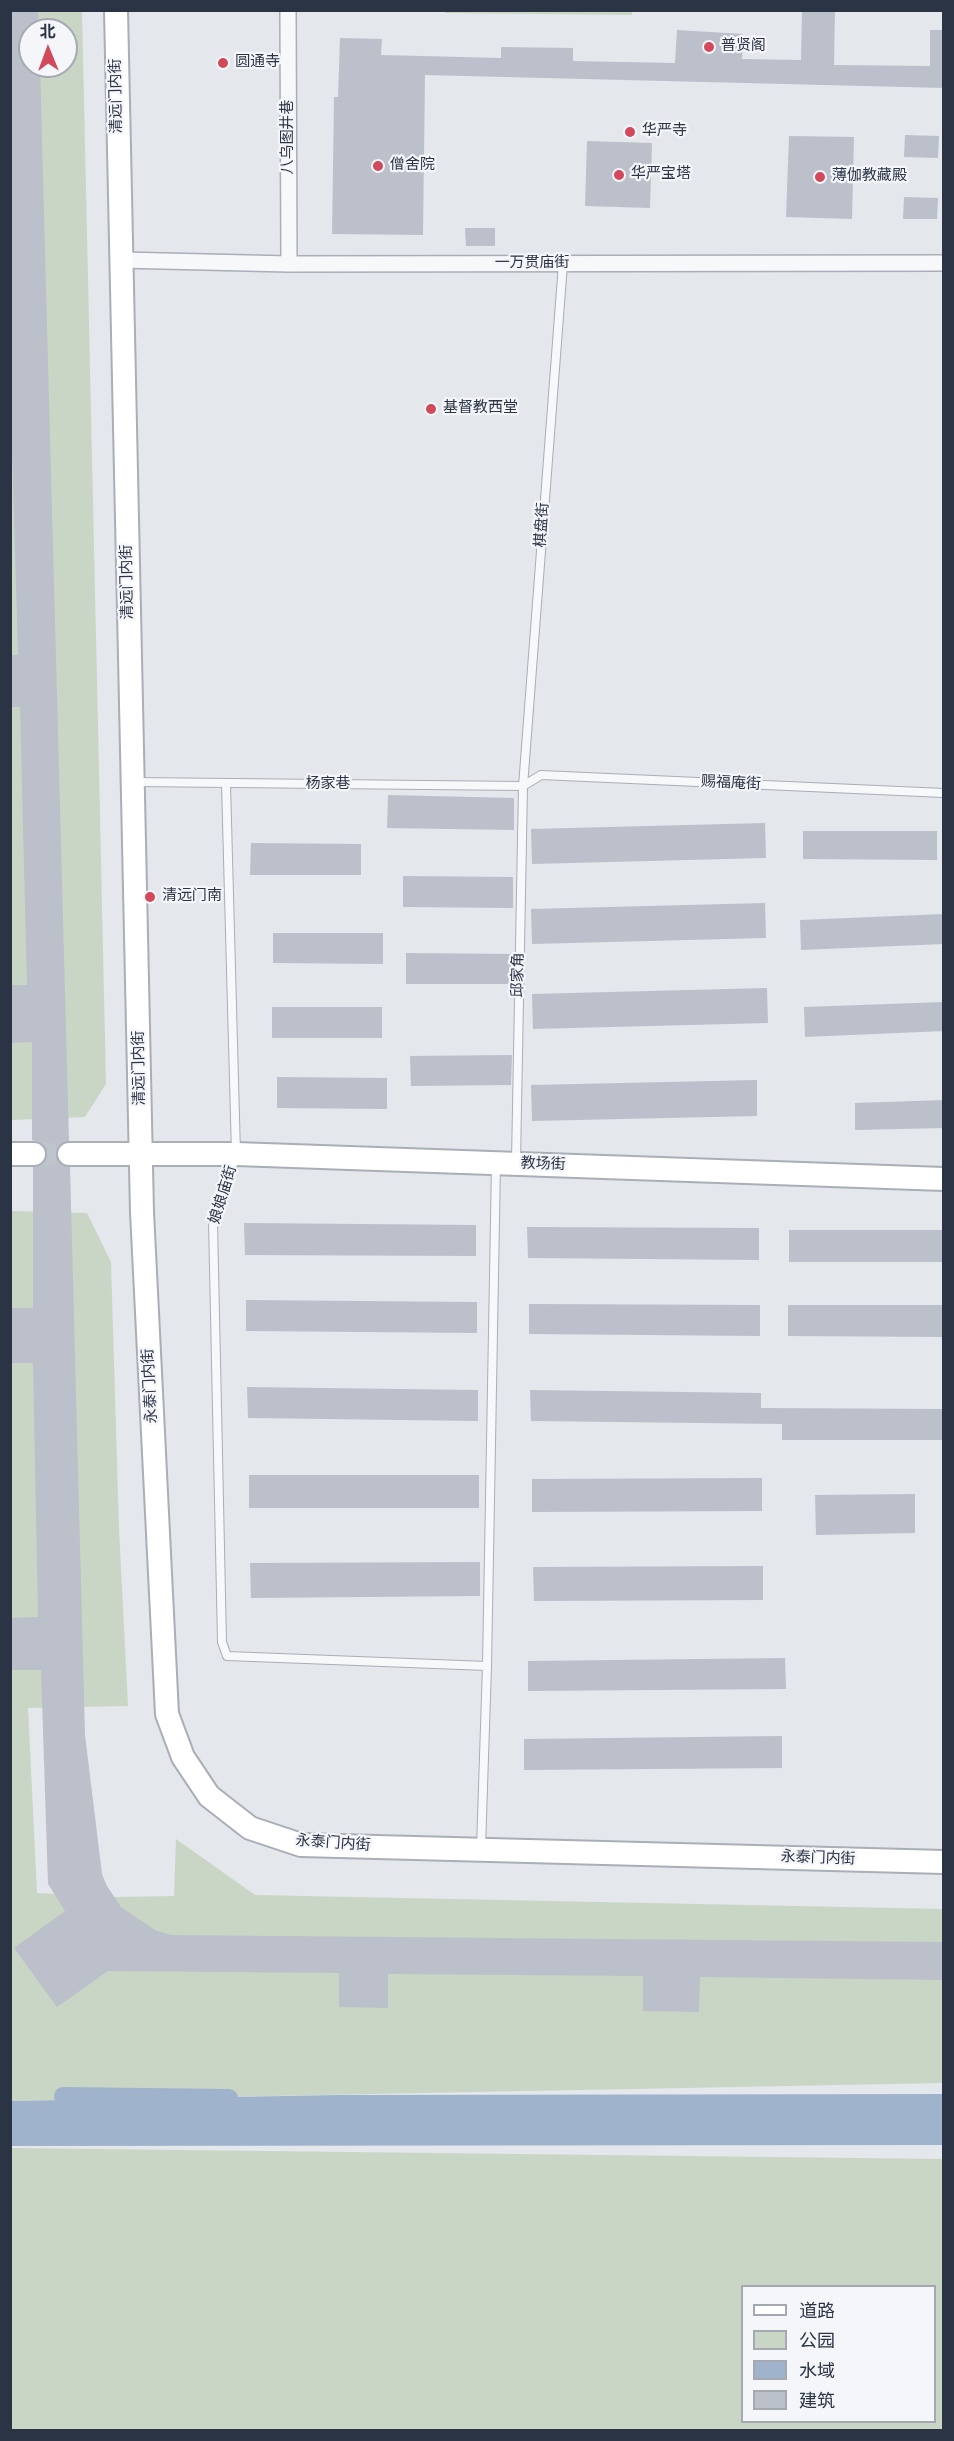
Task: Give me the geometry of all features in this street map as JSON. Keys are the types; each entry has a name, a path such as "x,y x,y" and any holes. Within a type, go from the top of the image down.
{"main road":[{"name":"清远门内街","path":"116,10 142,1154"},
{"path":"10,1154 34,1154"},
{"name":"教场街","path":"69,1154 236,1154 944,1179"},
{"name":"永泰门内街","path":"142,1154 143,1236 167,1714 183,1757 210,1796 250,1828 301,1845 944,1862"}],"street":[{"name":"八乌图井巷","path":"288,10 289,264"},
{"name":"一万贯庙街","path":"121,260 289,264 944,263"}],"lane":[{"name":"棋盘街","path":"523,786 563,264"},
{"name":"赐福庵街","path":"523,786 541,775 944,793"},
{"name":"杨家巷","path":"133,782 523,786"},
{"name":"娘娘庙街","path":"226,784 236,1154 223,1198 213,1221 222,1642 227,1656 487,1666"},
{"name":"邱家角","path":"481,1850 506,1163 523,786"}],"green space":[{"path":"632,10 632,15 445,13 445,11"},
{"path":"10,11 82,11 106,1084 85,1117 11,1120"},
{"path":"11,1211 87,1213 111,1262 119,1529 128,1706 28,1708 37,1893 115,1897 174,1896 176,1839 255,1895 943,1909 943,2083 11,2101"},
{"path":"10,2148 943,2159 943,2430 11,2430"}],"water":[{"path":"943,2094 943,2145 11,2146 11,2101 339,2095"}],"building":[{"path":"10,10 38,10 38,18 18,18 18,78 40,78 69,1141 58,1147 56,1155 62,1165 70,1167 85,1735 102,1874 107,1886 121,1907 155,1930 171,1935 944,1942 944,1980 700,1977 699,2012 643,2011 643,1976 388,1974 388,2008 339,2007 339,1973 108,1971 57,2007 14,1948 65,1911 48,1884 41,1670 10,1670 10,1618 38,1617 33,1363 10,1363 10,1308 33,1308 33,1167 41,1165 47,1155 46,1148 41,1143 32,1140 32,1042 10,1043 10,985 27,985 20,707 10,707 10,655 18,655 10,381"},
{"path":"802,10 835,10 834,65 930,66 930,30 944,30 944,88 425,75 423,235 332,234 334,97 338,97 340,38 382,39 381,55 501,58 501,47 573,48 573,61 675,63 677,30 743,34 742,59 801,60"},
{"path":"905,135 939,136 938,158 904,157"},
{"name":"薄伽教藏殿","path":"789,136 854,137 852,219 786,217"},
{"name":"华严宝塔","path":"587,141 652,143 650,208 585,206"},
{"path":"904,197 938,198 937,219 903,219"},
{"path":"465,228 495,228 495,246 466,246"},
{"path":"388,795 514,798 514,830 387,828"},
{"path":"765,823 766,858 532,864 531,829"},
{"path":"803,831 937,831 937,860 803,859"},
{"path":"251,843 361,844 361,875 250,875"},
{"path":"403,876 513,877 513,908 403,907"},
{"path":"765,903 766,938 532,944 531,909"},
{"path":"944,914 944,944 801,950 800,920"},
{"path":"273,933 383,933 383,964 273,963"},
{"path":"406,953 514,954 513,984 406,984"},
{"path":"767,988 768,1023 533,1029 532,994"},
{"path":"944,1002 944,1031 805,1037 804,1007"},
{"path":"272,1007 382,1007 382,1038 272,1038"},
{"path":"512,1055 511,1085 411,1086 410,1056"},
{"path":"277,1077 387,1078 387,1109 277,1108"},
{"path":"757,1080 757,1116 532,1121 531,1085"},
{"path":"944,1100 944,1128 855,1130 855,1103"},
{"path":"244,1223 476,1225 476,1256 245,1255"},
{"path":"527,1227 759,1228 759,1260 528,1258"},
{"path":"789,1230 944,1230 944,1262 789,1262"},
{"path":"246,1300 477,1302 477,1333 246,1331"},
{"path":"529,1304 760,1305 760,1336 529,1334"},
{"path":"788,1305 944,1305 944,1337 788,1336"},
{"path":"247,1387 478,1390 478,1421 248,1418"},
{"path":"530,1390 761,1393 761,1408 944,1409 944,1440 782,1440 782,1424 531,1421"},
{"path":"249,1475 479,1475 479,1508 249,1508"},
{"path":"762,1478 762,1511 532,1512 532,1479"},
{"path":"915,1494 915,1533 816,1535 815,1495"},
{"path":"480,1562 480,1596 251,1598 250,1563"},
{"path":"763,1566 763,1600 534,1601 533,1567"},
{"path":"785,1658 786,1689 528,1691 528,1661"},
{"path":"782,1736 782,1768 524,1770 524,1739"}],"waterway":[{"path":"63,2096 229,2098"}],"tunnel":[{"path":"34,1154 69,1154"}],"place":[{"name":"普贤阁","path":"709,47"},
{"name":"圆通寺","path":"223,63"},
{"name":"华严寺","path":"630,132"},
{"name":"僧舍院","path":"378,166"},
{"name":"华严宝塔","path":"619,175"},
{"name":"薄伽教藏殿","path":"820,177"},
{"name":"基督教西堂","path":"431,409"},
{"name":"清远门南","path":"150,897"}]}
